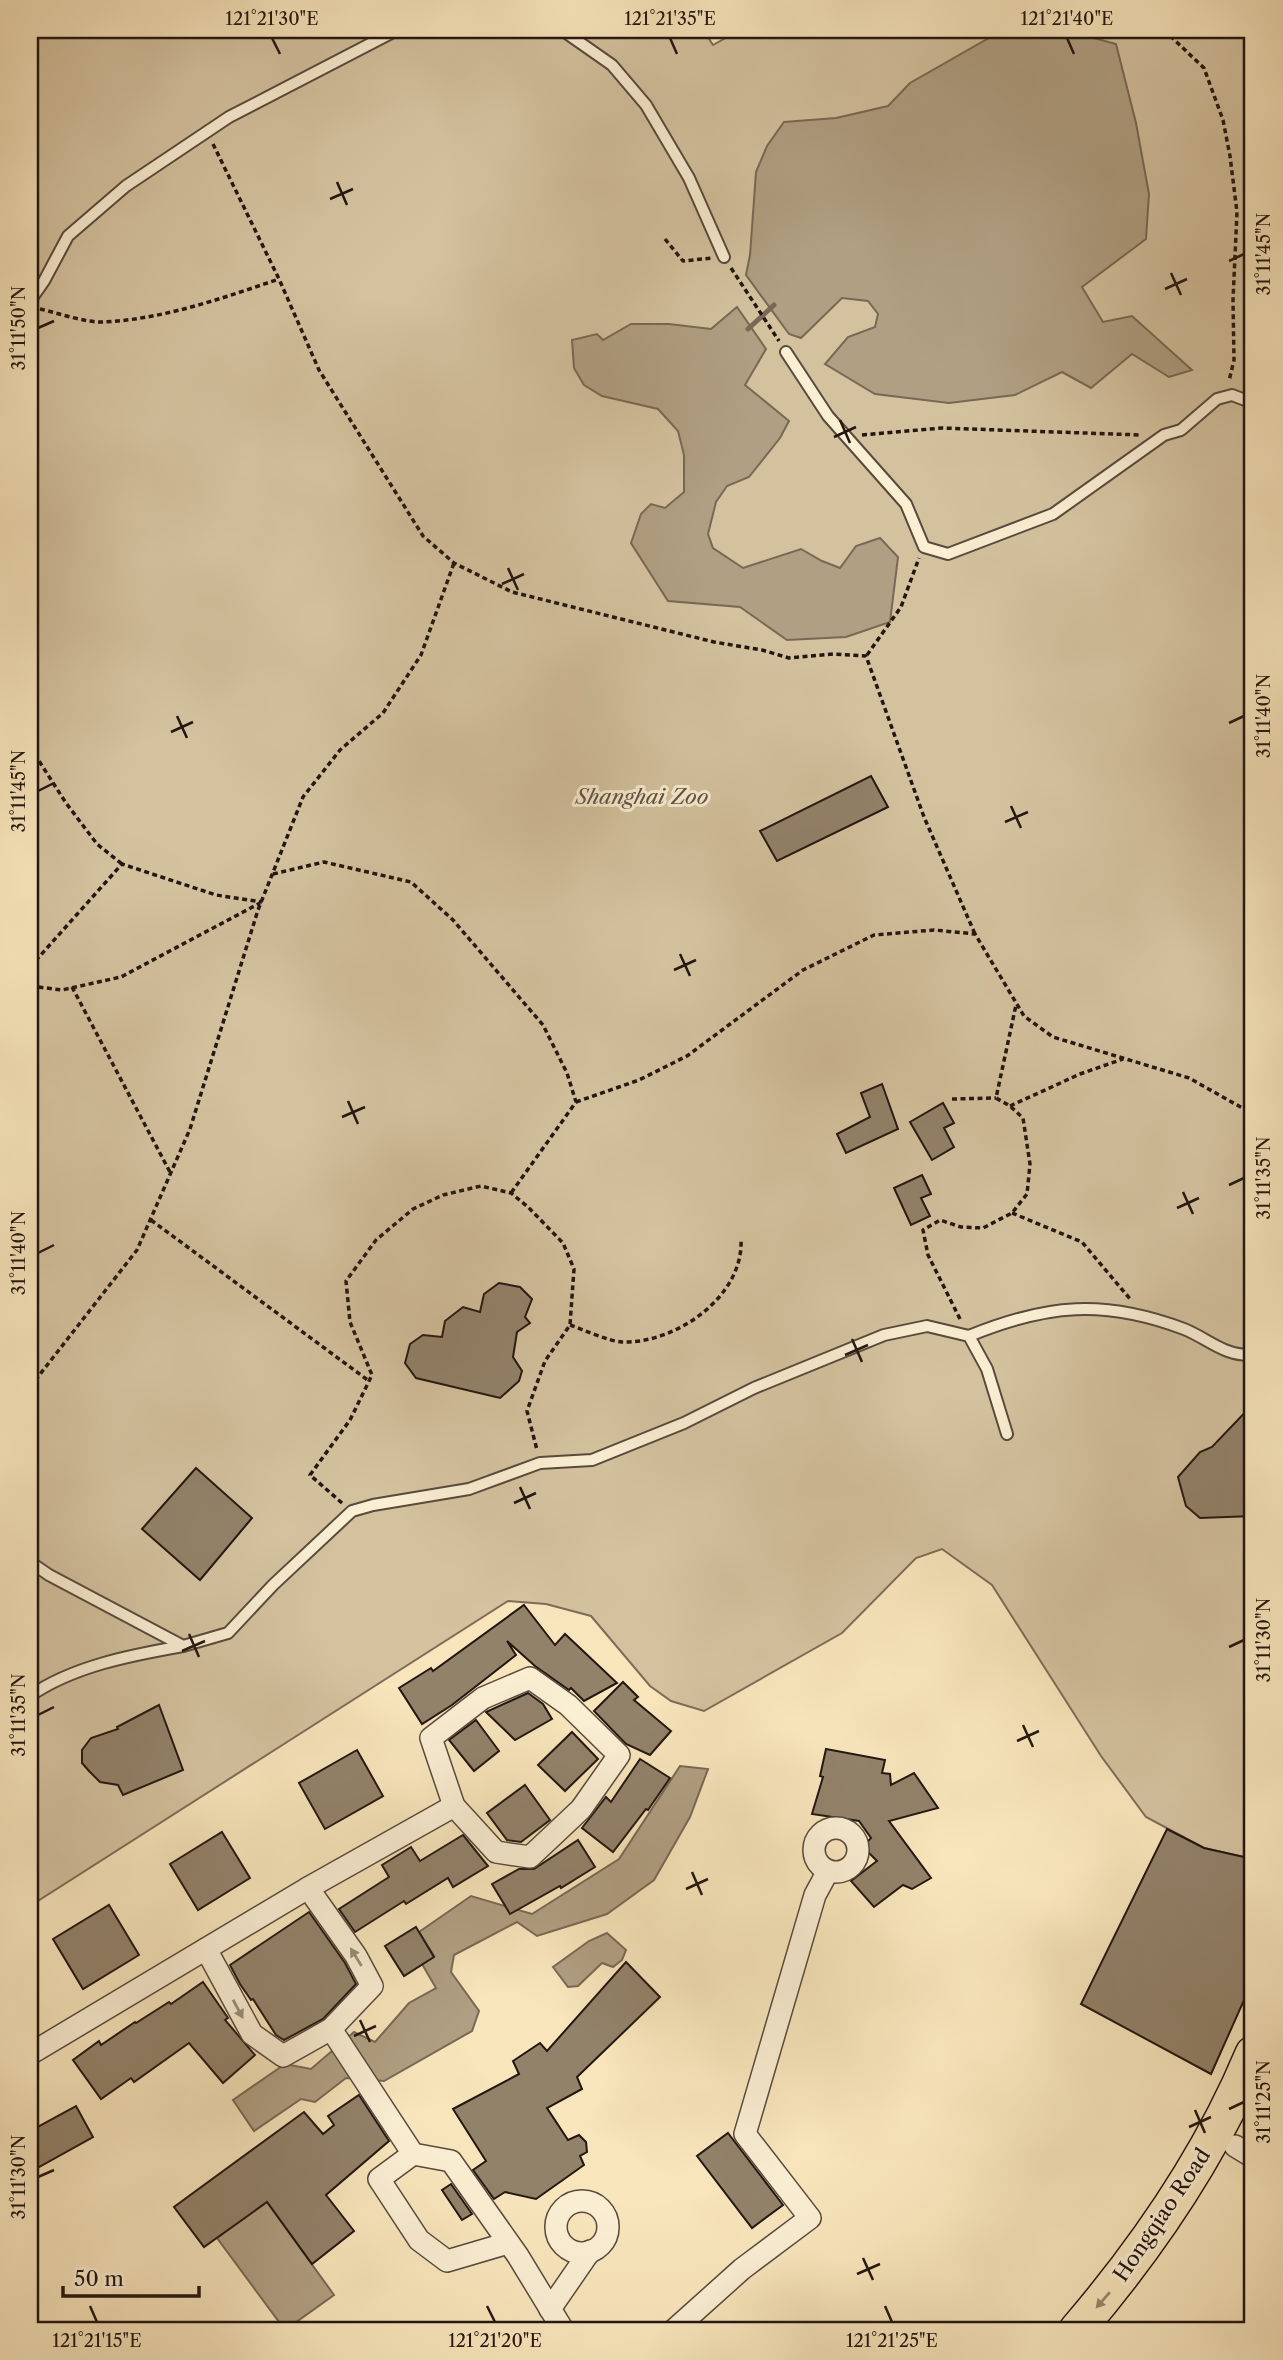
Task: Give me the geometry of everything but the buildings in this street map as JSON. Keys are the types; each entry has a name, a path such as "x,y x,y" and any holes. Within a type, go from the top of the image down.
{"main road":[{"name":"Hongqiao Road","path":"1077,2330 1118,2282 1165,2216 1209,2146 1253,2054"},
{"name":"Hongqiao Road","path":"1109,2330 1244,2152 1253,2109"}],"street":[{"path":"530,1678 568,1705 620,1755 581,1809 530,1857 496,1852 454,1806 431,1738 483,1698 530,1678"},
{"path":"30,2053 308,1888 454,1806"},
{"path":"674,2330 742,2269 810,2218 745,2134 816,1895 828,1871"},
{"path":"206,1949 252,2034 283,2056 331,2029 372,1986 356,1956 308,1888"},
{"path":"331,2029 413,2154 451,2161 508,2243 563,2330"},
{"path":"413,2154 379,2179 419,2240 447,2261 508,2243"},
{"path":"550,2309 590,2251"}],"lane":[{"path":"30,301 68,236 126,186 229,117 397,30"},
{"path":"562,30 612,65 646,105 689,178 724,257"},
{"path":"786,352 828,416 906,504 924,547 948,554 1053,514 1164,435 1181,430 1217,399 1232,395 1253,403"},
{"path":"30,1696 41,1688 73,1675 132,1656 183,1646 228,1633 273,1585 352,1511 469,1489 540,1463 592,1460 684,1423 754,1388 884,1335 927,1326 969,1336 1006,1320 1058,1309 1094,1308 1140,1314 1187,1330 1214,1346 1240,1356 1253,1355"},
{"path":"969,1336 987,1368 1007,1434"},
{"path":"30,1562 49,1575 183,1646"}],"path":[{"path":"1164,30 1204,68 1223,120 1230,156 1237,212 1233,300 1234,360 1225,397"},
{"path":"206,131 279,279 319,370 423,536 454,563 512,592 714,642 762,650 789,658 833,654 866,656"},
{"path":"30,307 102,323 163,313 228,297 279,279"},
{"path":"750,296 777,338"},
{"path":"847,437 942,428 1164,435"},
{"path":"866,656 901,607 924,547"},
{"path":"30,1387 137,1250 171,1176 205,1087 262,902 303,797 340,750 383,713 421,655 454,563"},
{"path":"866,656 924,817 975,934 1024,1016 1053,1037 1189,1078 1253,1114"},
{"path":"30,747 66,803 97,844 122,864 216,895 262,902"},
{"path":"274,874 324,862 411,882 453,920 543,1025 567,1073 576,1102"},
{"path":"30,967 122,864"},
{"path":"30,986 62,989 121,977 262,902"},
{"path":"510,1193 576,1102 639,1080 687,1056 803,970 874,935 934,930 975,934"},
{"path":"72,987 171,1176"},
{"path":"996,1098 1017,1003"},
{"path":"1010,1106 1080,1074 1123,1059"},
{"path":"952,1099 996,1098 1010,1106 1023,1118 1030,1164 1027,1194 1012,1213 983,1228 961,1227 940,1220 923,1230 928,1255 969,1336"},
{"path":"352,1511 310,1475 350,1420 372,1376 350,1322 346,1281 376,1240 413,1209 443,1195 481,1186 510,1193 563,1243 574,1269 570,1325 545,1361 527,1411 540,1463"},
{"path":"1012,1213 1082,1242 1126,1293 1140,1314"},
{"path":"151,1220 369,1381"},
{"path":"570,1325 621,1342 668,1335 706,1311 727,1287 741,1255 741,1239"}],"green space":[{"name":"Shanghai Zoo","path":"30,30 703,30 713,45 740,30 1253,30 1253,1859 1204,1848 1146,1817 1101,1756 992,1585 942,1549 916,1558 842,1633 704,1711 671,1701 650,1686 591,1616 546,1604 508,1601 30,1906"}],"shaded area":[{"path":"1003,30 1065,30 1116,44 1136,123 1149,194 1146,239 1082,287 1103,322 1132,316 1192,370 1169,377 1132,354 1091,388 1062,372 1015,395 949,403 875,394 825,364 848,337 875,327 878,314 868,301 842,298 801,338 789,334 746,275 756,172 767,146 784,122 836,118 888,106 910,83"},
{"path":"737,307 766,349 745,385 789,421 780,438 749,477 727,486 716,502 708,534 713,548 743,568 801,549 840,568 856,546 880,538 898,557 890,622 846,637 787,640 740,607 668,601 631,543 641,514 651,504 665,508 684,492 684,455 678,431 658,409 602,396 584,385 574,368 572,340 597,334 603,340 631,324 669,324 711,329"},
{"path":"680,1766 708,1769 690,1817 654,1880 607,1914 537,1936 517,1922 454,1955 451,1972 479,2011 472,2031 384,2081 346,2078 315,2102 301,2099 254,2131 233,2100 285,2064 311,2069 354,2032 375,2042 409,2003 436,1988 422,1964 434,1956 419,1932 471,1896 532,1914 619,1859"},
{"path":"607,1933 626,1950 622,1960 613,1967 602,1963 578,1986 568,1987 553,1967 589,1941"},
{"path":"267,2202 334,2295 285,2330 217,2238"}],"waterway":[{"path":"748,329 774,305"}]}
